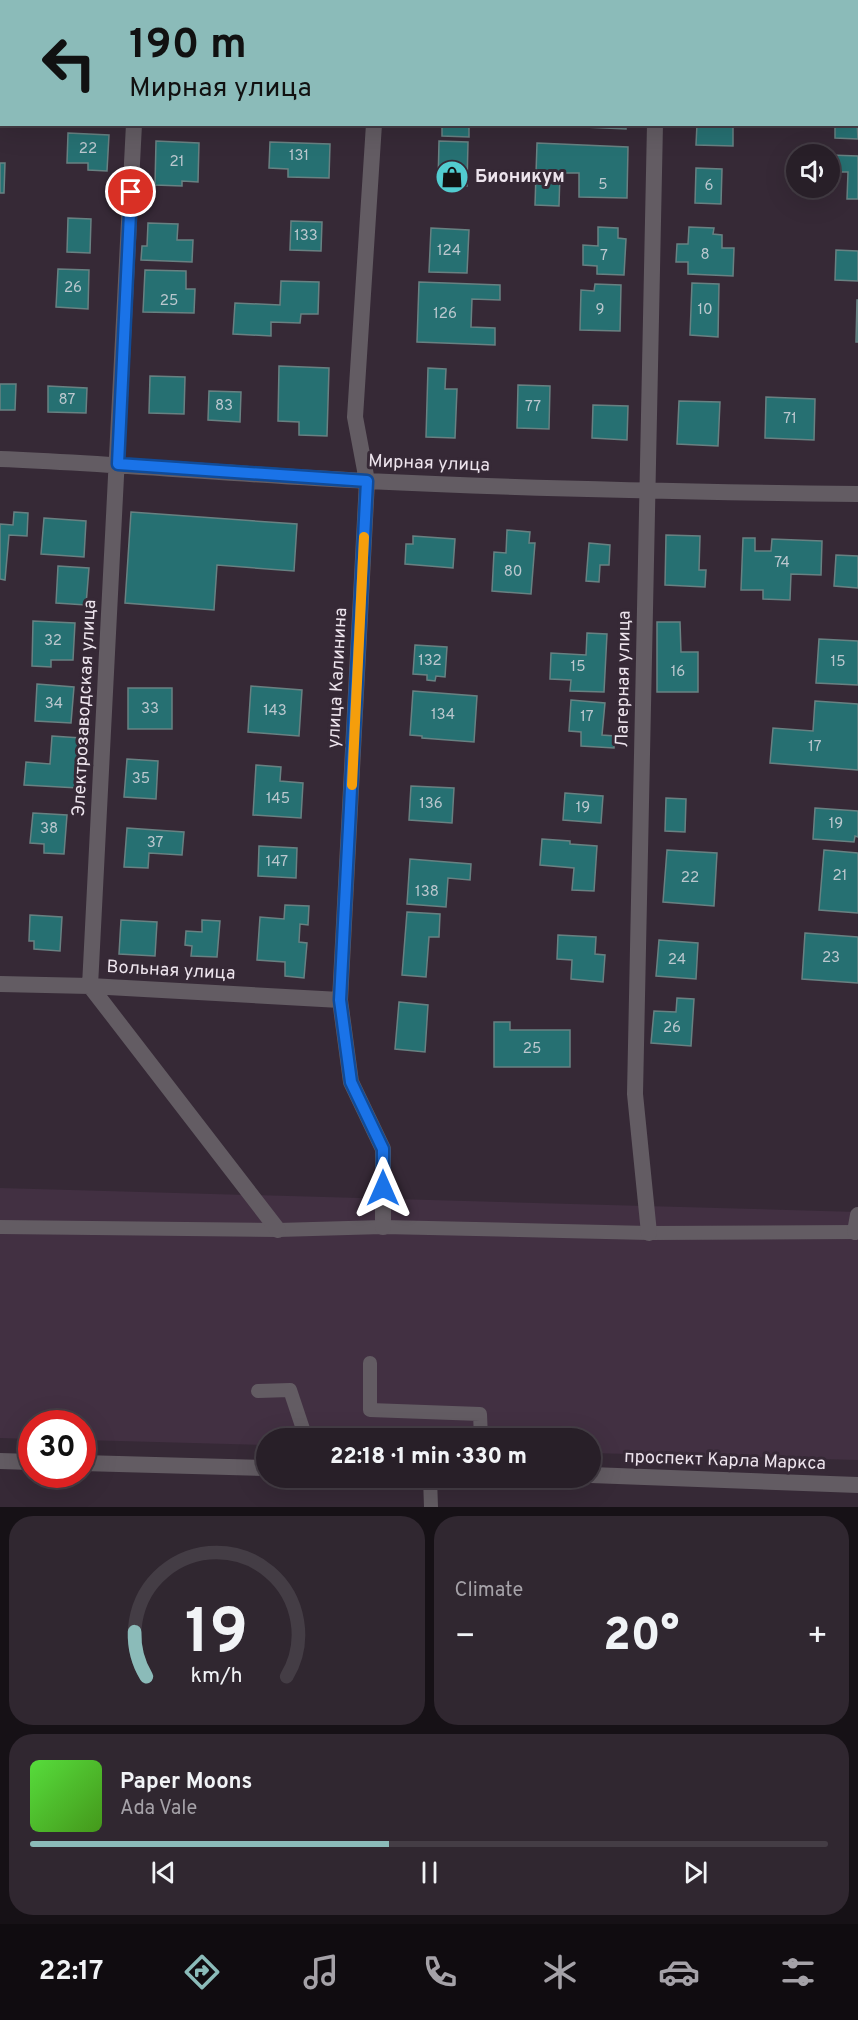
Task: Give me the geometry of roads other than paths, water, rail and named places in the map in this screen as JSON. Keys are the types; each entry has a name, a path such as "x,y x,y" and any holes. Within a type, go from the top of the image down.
{"street":[{"name":"Электрозаводская улица","path":"90,987 134,126"},
{"name":"улица Калинина","path":"374,126 355,417 367,481 340,1000 351,1082 383,1149 383,1227"},
{"name":"Лагерная улица","path":"649,1233 635,1094 655,126"},
{"name":"Мирная улица","path":"0,459 118,464 367,481 648,491 858,494"},
{"name":"Вольная улица","path":"0,984 340,1000"},
{"path":"90,987 278,1230"},
{"path":"0,1461 18,1462"},
{"path":"96,1463 256,1468"},
{"name":"проспект Карла Маркса","path":"601,1475 858,1485"}],"lane":[{"path":"0,1227 278,1230 383,1227 649,1233 857,1226"},
{"path":"370,1363 370,1410 480,1414 481,1428"},
{"path":"258,1390 290,1390 303,1428"},
{"path":"430,1488 431,1507"}],"place":[{"name":"Бионикум","path":"452,177"}]}
